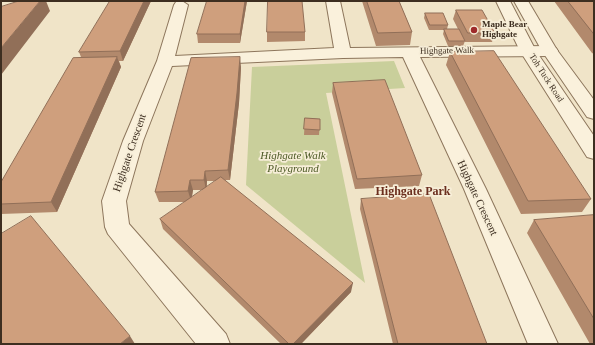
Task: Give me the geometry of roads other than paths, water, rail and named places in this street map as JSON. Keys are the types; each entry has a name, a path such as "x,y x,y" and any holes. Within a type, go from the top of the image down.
{"street":[{"path":"333,1 343,53"},
{"name":"Toh Tuck Road","path":"503,1 528,50 594,152"},
{"name":"Toh Tuck Road","path":"521,1 550,51 594,113"},
{"name":"Highgate Crescent","path":"181,5 165,61 133,141 114,201 117,227 215,344"},
{"name":"Highgate Walk","path":"165,61 343,53 528,50 550,51"},
{"name":"Highgate Crescent","path":"409,52 475,189 543,344"}],"place":[{"name":"Maple Bear Highgate","path":"474,30"}],"district":[{"name":"Highgate Park","path":"413,192"}],"park label":[{"name":"Highgate Walk Playground","path":"293,162"}]}
